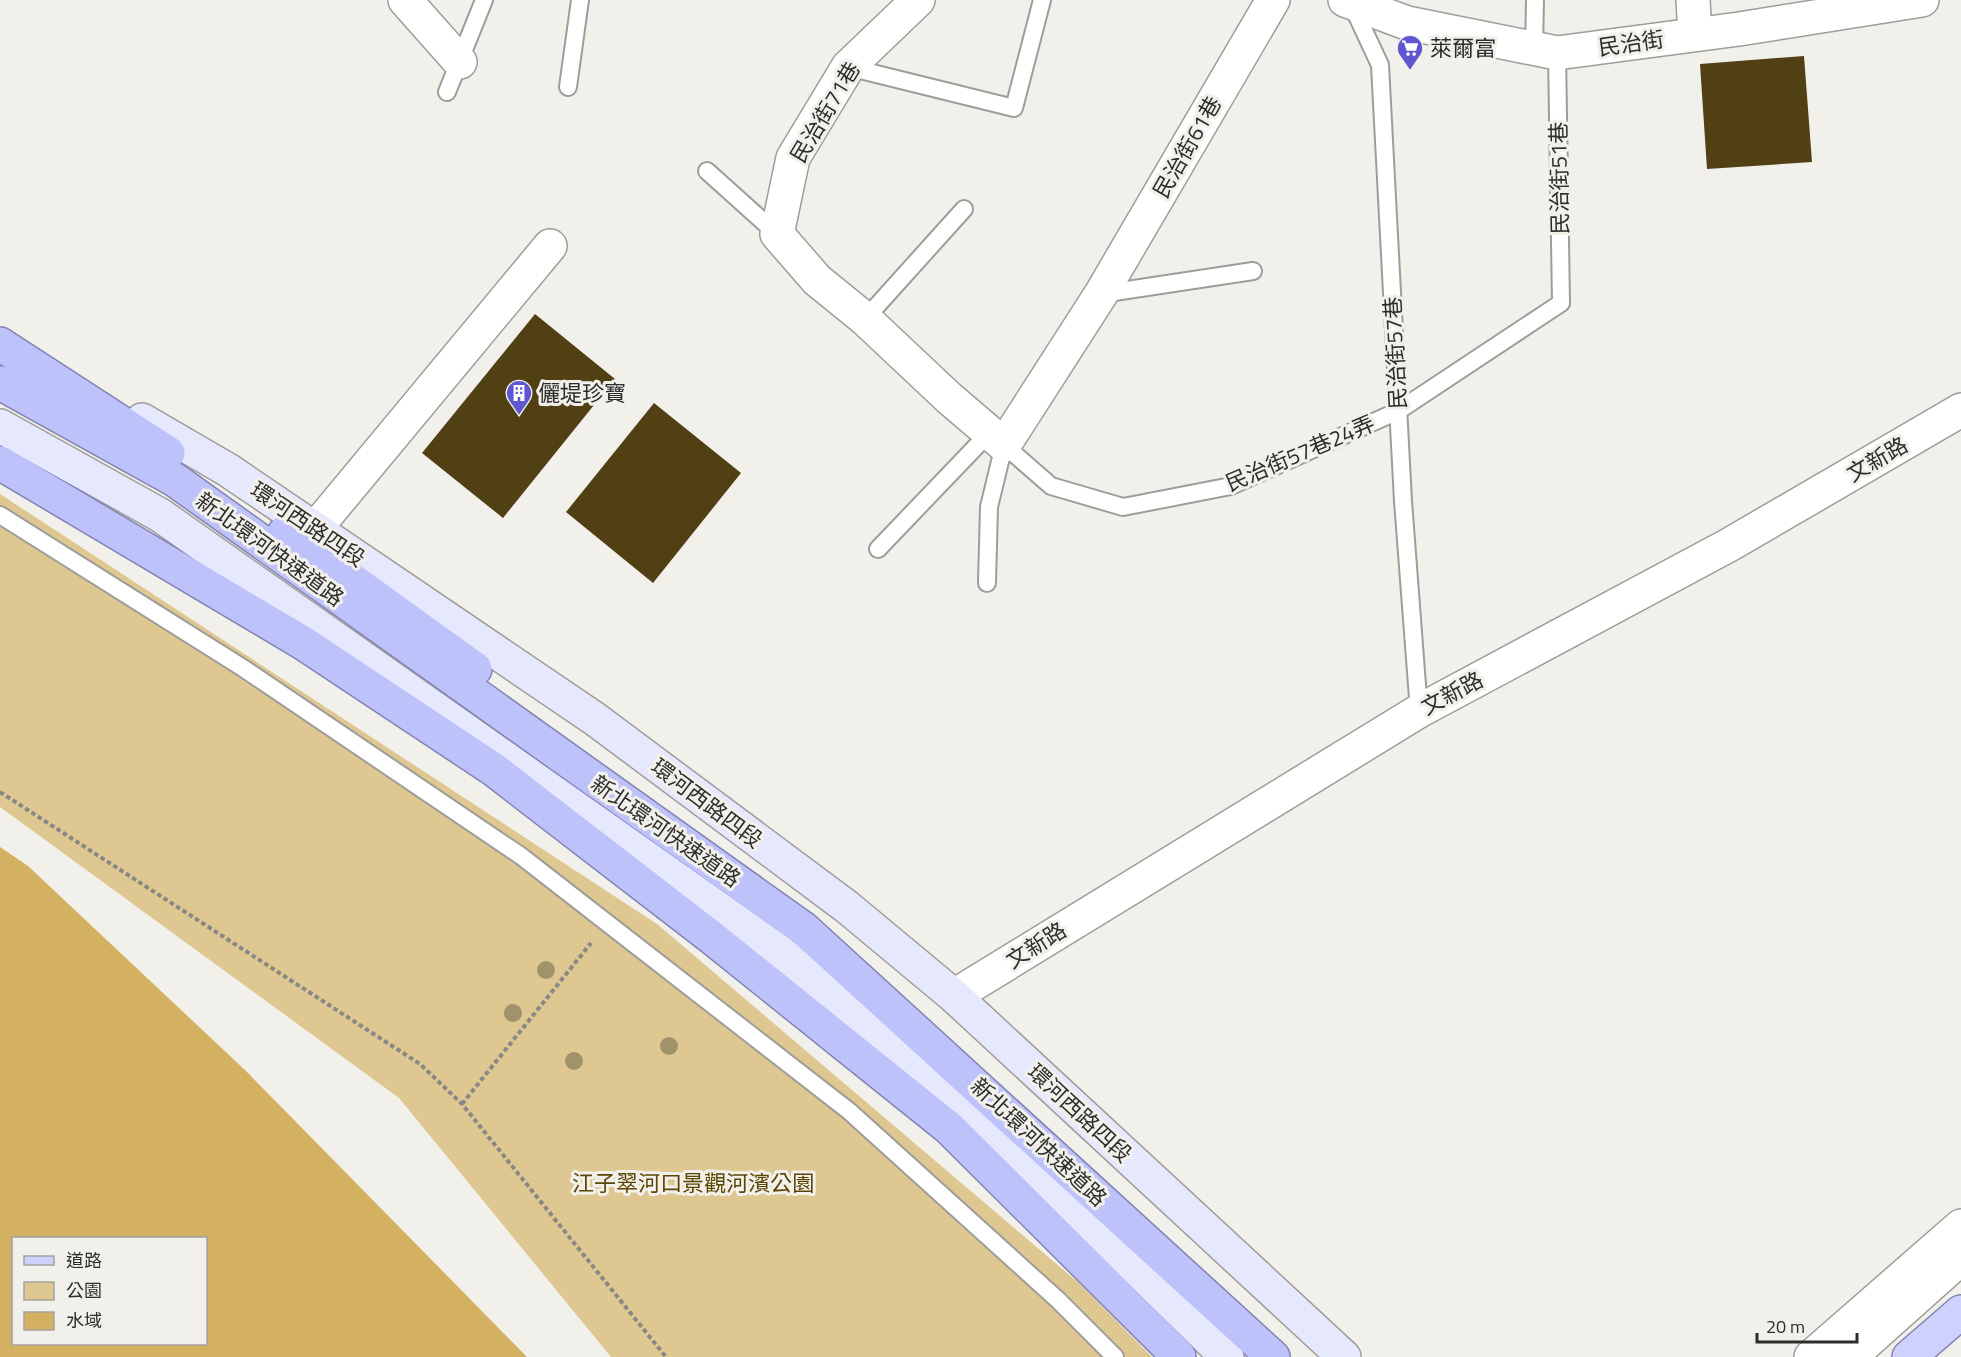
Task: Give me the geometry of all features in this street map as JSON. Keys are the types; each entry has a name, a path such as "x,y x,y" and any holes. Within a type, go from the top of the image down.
{"highway":[{"path":"0,344 226,491 374,594 514,698 663,830"},
{"name":"新北環河快速道路","path":"0,383 175,480 804,929 1273,1357"},
{"path":"0,463 303,643 494,769 711,937 949,1128 1179,1357"}],"main road":[{"name":"環河西路四段","path":"0,339 228,470 595,719 847,907 954,996 1344,1357"},
{"path":"0,426 160,515 780,952 965,1101 1227,1357"},
{"path":"1909,1357 1961,1312"}],"street":[{"path":"405,0 460,62"},
{"name":"民治街71巷","path":"777,234 793,158 848,67 918,0"},
{"name":"民治街61巷","path":"997,439 1101,294 1273,0"},
{"name":"民治街","path":"1348,0 1407,23 1545,50 1695,34 1922,0"},
{"path":"1694,0 1695,34"},
{"path":"777,234 817,280 997,439"},
{"path":"315,529 550,246"},
{"name":"文新路","path":"954,996 1419,711 1729,545 1961,410"},
{"path":"1811,1357 1961,1226"},
{"path":"1850,1357 1961,1258"}],"lane":[{"path":"447,92 484,0"},
{"path":"568,87 580,0"},
{"path":"848,67 1014,108 1042,0"},
{"name":"民治街57巷","path":"1348,0 1380,65 1398,411 1419,711"},
{"name":"民治街51巷","path":"1535,0 1545,50 1561,303"},
{"path":"707,171 777,234"},
{"path":"865,320 964,208"},
{"path":"1101,294 1253,271"},
{"name":"民治街57巷24弄","path":"997,439 1051,486 1123,507 1231,486 1398,411 1561,303"},
{"path":"878,549 997,439"},
{"name":"民治街61巷","path":"987,583 989,507 997,439"},
{"path":"0,515 263,682 521,856 849,1111 1058,1300 1115,1357"}],"path":[{"path":"0,792 420,1064 462,1104 666,1357"},
{"path":"462,1104 608,923"}],"green space":[{"name":"江子翠河口景觀河濱公園","path":"0,494 657,924 1080,1284 1152,1357 611,1357 399,1098 0,807"}],"water":[{"path":"0,847 28,866 246,1071 527,1357 0,1357"}],"building":[{"path":"1804,56 1812,162 1707,169 1700,64"},
{"name":"儷堤珍寶","path":"535,314 615,379 503,518 422,453"},
{"path":"654,403 741,473 653,583 566,512"}],"place":[{"name":"萊爾富","path":"1410,71"},
{"name":"儷堤珍寶","path":"519,416"}]}
